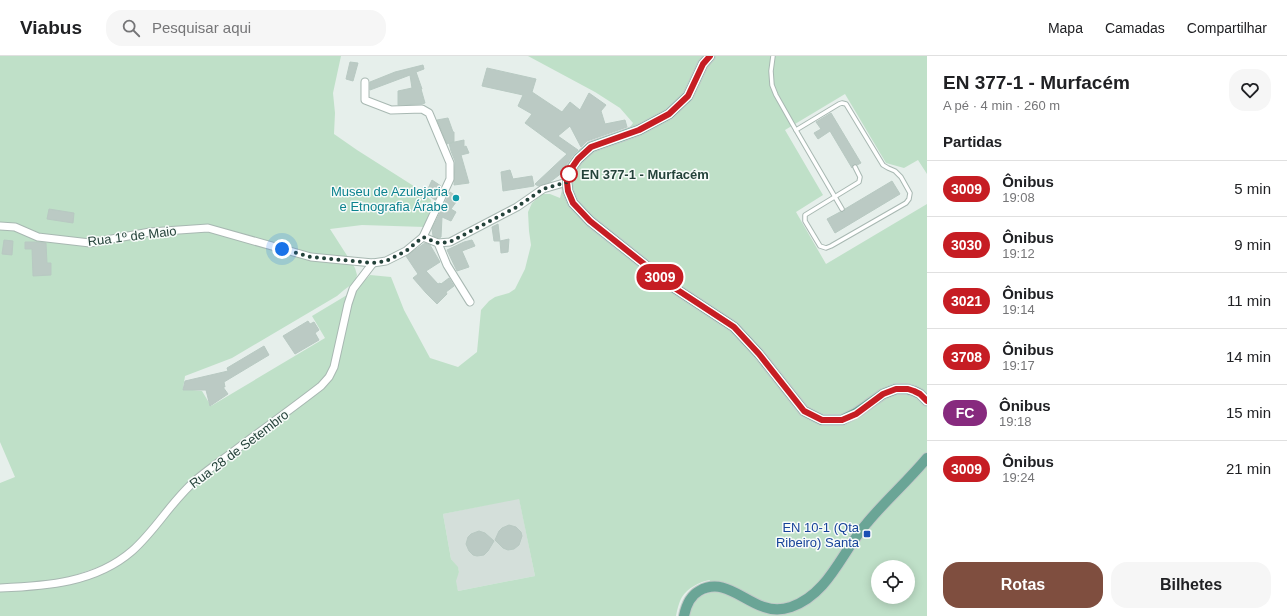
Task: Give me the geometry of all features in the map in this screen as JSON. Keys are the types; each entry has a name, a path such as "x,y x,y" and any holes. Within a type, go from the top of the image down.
{"main road":[{"path":"710,56 703,64 688,96 669,114 639,130 591,147 573,165 567,182 568,191 573,203 590,221 673,287 734,327 759,354 804,411 822,420 842,420 856,414 883,394 896,389 908,389 914,391 920,394 927,401"},
{"path":"684,616 689,601 693,596 710,587 721,587 728,589 759,605 772,609 789,608 809,598 830,577 852,542 868,522 927,458"}],"street":[{"path":"365,82 365,100 391,110 422,109 429,113 450,163 450,179 423,237 438,243 450,242 517,207 543,189 567,182"},
{"name":"Rua 1º de Maio","path":"0,226 15,227 38,237 90,243 150,232 208,228 311,257 373,263 386,261 406,251 423,237"},
{"path":"438,243 447,265 470,302"},
{"name":"Rua 28 de Setembro","path":"0,588 41,586 65,582 89,575 122,558 136,546 177,498 197,478 321,386 329,377 334,367 348,304 353,289 373,263"}],"lane":[{"path":"773,56 771,71 772,85 776,95 842,209"},
{"path":"796,130 839,104 846,104 883,165 898,173 910,196 906,202 830,246 820,246 806,222 805,215 860,182 860,177 855,167"}],"shaded area":[{"path":"519,498 535,576 458,591 455,580 459,572 458,568 451,559 443,514"}],"green space":[{"path":"0,56 341,56 333,93 335,113 334,134 420,190 431,200 432,210 425,227 362,225 330,229 355,268 357,275 355,282 337,296 232,358 185,376 183,389 202,391 211,406 325,338 312,316 347,295 334,362 324,381 196,477 130,549 110,563 67,578 49,582 0,585 0,483 15,477 0,442"},
{"path":"528,56 927,56 927,174 918,160 904,168 886,163 845,94 785,130 823,195 796,212 826,264 927,204 927,616 687,616 695,601 709,593 710,580 690,588 684,594 680,601 676,616 0,616 0,591 66,585 90,578 113,567 192,486 327,384 355,290 370,275 391,277 404,310 430,358 458,367 477,352 481,310 495,297 509,293 515,289 525,269 531,245 528,212 532,203 542,194 550,194 560,198 568,167 628,130 633,123 620,108 595,92","holes":["519,499 535,576 458,591 456,581 459,572 458,567 451,559 443,514"]}],"building":[{"path":"350,62 358,63 353,81 346,79"},
{"path":"423,65 424,69 416,72 425,103 398,105 398,91 412,88 410,75 370,90 370,82 395,72"},
{"path":"487,68 536,79 532,92 562,112 570,102 580,110 589,93 606,105 601,111 605,124 625,120 627,127 587,141 581,147 570,126 558,136 578,150 566,165 563,172 550,182 538,186 535,184 567,154 525,123 532,114 518,106 523,95 482,86"},
{"path":"831,113 861,163 857,165 853,164 852,168 830,131 818,139 814,133 821,129 816,122"},
{"path":"448,118 454,132 454,142 450,143 464,140 464,147 466,146 469,153 461,155 469,183 454,185 455,161 449,143 447,144 437,120"},
{"path":"510,170 513,179 532,176 534,186 503,191 501,172"},
{"path":"432,180 441,186 435,200 426,193"},
{"path":"892,181 900,194 835,233 827,219 840,212 844,212 845,209"},
{"path":"450,192 459,198 451,209 456,212 451,221 442,217 441,237 439,238 433,236 432,229"},
{"path":"49,209 74,213 73,223 47,219"},
{"path":"498,224 500,241 494,241 492,227"},
{"path":"509,239 508,252 501,253 500,241"},
{"path":"4,240 13,241 12,255 2,254"},
{"path":"472,240 475,246 462,251 469,267 457,271 447,250"},
{"path":"25,242 46,243 47,263 51,263 51,275 33,276 32,249 25,249"},
{"path":"425,243 430,245 440,262 426,271 438,284 441,284 449,278 454,286 446,292 447,294 437,304 413,278 418,274 406,256"},
{"path":"308,321 310,324 314,322 319,330 315,333 319,340 295,354 283,336"},
{"path":"264,346 269,355 224,382 225,387 223,387 228,394 210,406 206,390 183,390 185,381 228,371 227,368"},
{"path":"509,525 516,527 521,532 522,536 519,545 514,549 508,550 503,548 495,540 499,531"},
{"path":"479,531 485,533 494,541 484,555 477,556 473,555 469,551 466,544 468,537 471,534"}],"bus line":[{"name":"3009","path":"710,56 703,64 688,96 669,114 639,130 591,147 578,159 571,169 567,182 568,191 573,203 590,221 673,287 734,327 759,354 804,411 822,420 842,420 856,414 883,394 896,389 908,389 914,391 920,394 927,401"}],"place":[{"name":"EN 377-1 - Murfacém","path":"569,174"},
{"name":"Museu de Azulejaria e Etnografia Árabe","path":"456,198"},
{"name":"EN 10-1 (Qta Ribeiro) Santa","path":"867,534"}],"route":[{"path":"282,249 311,257 325,259 373,263 386,261 406,251 423,237 438,243 450,242 517,207 543,189 567,182 569,174"}]}
